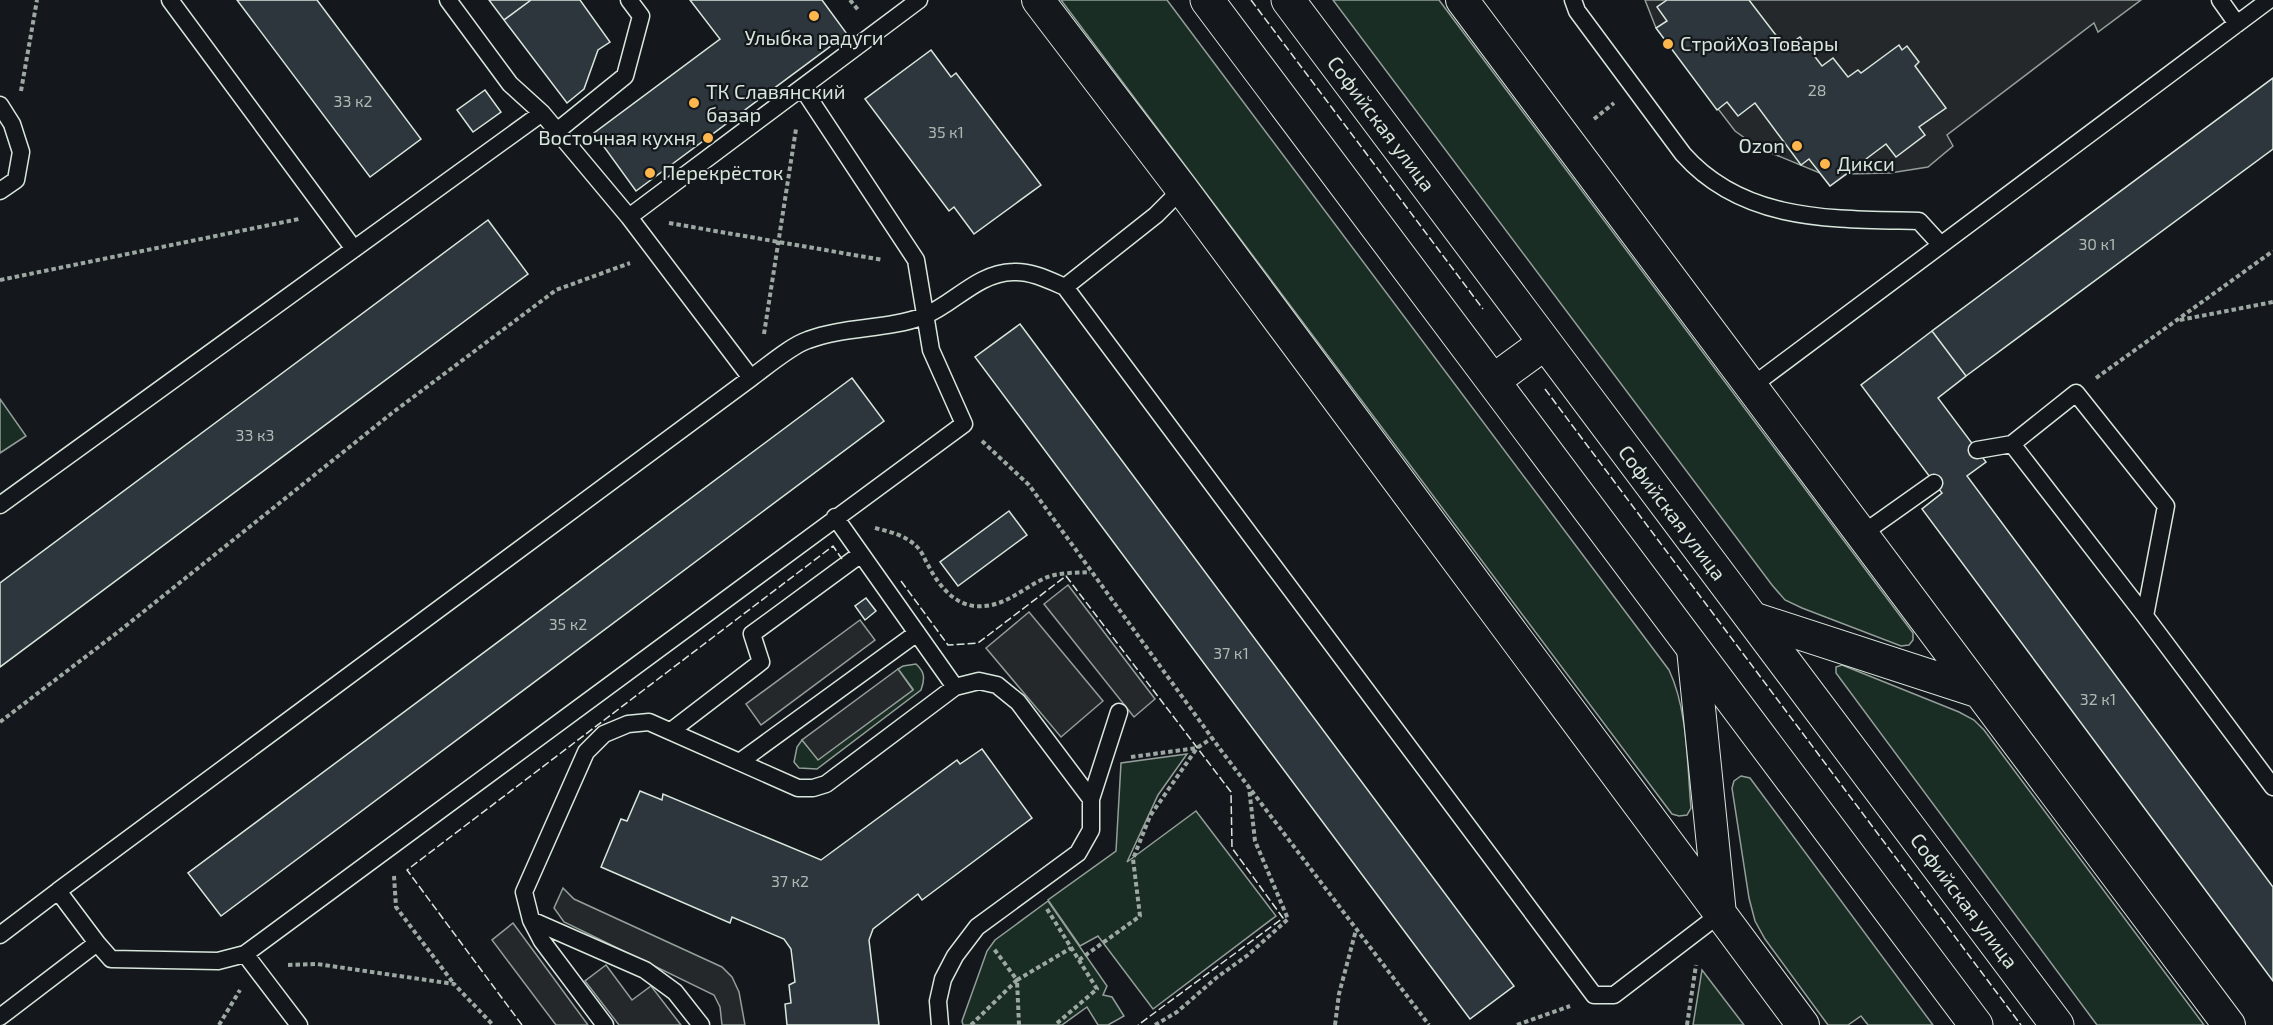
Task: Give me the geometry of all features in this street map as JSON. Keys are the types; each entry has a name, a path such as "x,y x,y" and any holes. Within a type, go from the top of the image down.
{"main road":[{"path":"1207,0 1976,1025"},
{"name":"Софийская улица","path":"1288,0 2057,1025"},
{"path":"1493,381 1545,343"}],"street":[{"path":"1038,0 1182,189 1803,1025"},
{"path":"1462,0 2229,1025"},
{"path":"1752,618 1980,692"},
{"path":"1693,649 1720,914"}],"lane":[{"path":"170,0 354,249"},
{"path":"448,0 510,84 542,113 629,218 751,378"},
{"path":"557,131 625,76 640,16 629,0"},
{"path":"629,218 919,0"},
{"path":"1573,0 1577,11 1683,154 1700,173 1735,194 1772,208 1804,216 1919,221 1941,245"},
{"path":"2220,0 2237,24"},
{"path":"1752,386 2269,0"},
{"path":"58,891 111,959 250,960 392,846 964,424 932,350 916,260 803,89"},
{"path":"0,105 12,124 21,152 16,180 0,191"},
{"path":"0,506 542,113"},
{"path":"1065,287 1156,215 1182,189"},
{"path":"0,935 751,378 806,340 850,329 903,323 926,315 984,279 1013,272 1042,277 1065,287 1594,995 1614,995 1720,914"},
{"path":"1977,450 2012,444 2076,393 2166,506 2145,616"},
{"path":"2012,444 2273,787"},
{"path":"1862,534 1934,483"},
{"path":"835,517 955,687"},
{"path":"671,731 761,662 752,634 861,554"},
{"path":"741,761 917,633"},
{"path":"605,1025 542,941 531,920 524,892 586,752 604,734 628,724 649,722 798,788 813,788 826,784 955,687 979,681 997,685 1018,702 1091,799"},
{"path":"940,1025 938,1001 944,979 955,956 977,927 1078,853 1091,830 1091,799 1119,712"},
{"path":"531,920 645,970 675,992 701,1025"},
{"path":"0,1017 98,943"},
{"path":"250,960 299,1025"}],"path":[{"path":"12,124 24,80 37,0"},
{"path":"751,378 765,329 803,89"},
{"path":"0,280 328,213"},
{"path":"629,218 779,241 900,263 918,270"},
{"path":"2076,393 2273,251"},
{"path":"0,722 392,413 556,290 656,253"},
{"path":"2177,320 2273,302"},
{"path":"964,424 1029,485 1212,738 1429,1025"},
{"path":"835,517 895,532 918,547 934,576 952,597 973,606 993,605 1005,601 1045,578 1091,572"},
{"path":"1079,960 1140,916 1133,859 1150,816 1197,748 1212,738"},
{"path":"1104,760 1197,748"},
{"path":"1155,1025 1177,1012 1216,978 1248,955 1288,919 1255,841 1248,786"},
{"path":"392,846 396,907 454,984 493,1025"},
{"path":"1032,886 1097,989 1055,1025"},
{"path":"977,927 1017,980 1019,1025"},
{"path":"1335,1025 1339,994 1357,930"},
{"path":"971,1025 1017,980 1071,948"},
{"path":"219,1025 250,960 317,964 454,984"},
{"path":"1687,1025 1696,962"},
{"path":"1517,1025 1574,1005 1594,995"}],"green space":[{"path":"1061,0 1167,0 1669,670 1680,702 1686,738 1691,808 1687,815 1672,814"},
{"path":"1333,0 1439,0 1913,633 1913,640 1909,645 1901,646 1785,600"},
{"path":"0,399 26,436 0,453"},
{"path":"916,664 923,676 921,690 817,769 799,768 794,762 797,747 802,740 818,759 913,689 898,669"},
{"path":"1842,665 1974,720 1984,730 2204,1025 2097,1025 1836,673 1836,667"},
{"path":"1187,754 1158,795 1127,862 1196,811 1276,916 1153,1009 1098,936 1080,946 1048,900 1116,851 1121,763"},
{"path":"1741,776 1750,778 1933,1025 1868,1025 1861,1016 1848,1025 1828,1025 1765,939 1755,921 1749,898 1732,788 1734,781"},
{"path":"1048,901 1107,986 1103,995 1112,997 1124,1016 1108,1025 1098,1025 1087,1007 1062,1025 963,1025 962,1021 987,951 995,940"},
{"path":"1702,970 1744,1025 1693,1025"}],"shaded area":[{"path":"1645,0 2141,0 2098,32 2094,23 1947,135 1953,146 1928,167 1890,173 1847,174 1830,186 1820,173 1759,148 1735,131 1656,28"},
{"path":"1068,585 1155,699 1134,717 1044,604"},
{"path":"1029,612 1103,701 1061,737 986,648"},
{"path":"860,620 875,640 761,725 746,704"},
{"path":"898,669 913,690 818,760 802,740"},
{"path":"563,888 574,899 722,967 732,977 739,992 745,1025 722,1025 720,1007 714,995 564,922 554,908"},
{"path":"513,923 588,1025 556,1025 492,940"},
{"path":"606,965 632,1000 651,986 681,1025 619,1025 585,981"}],"building":[{"path":"237,0 317,0 421,139 370,177"},
{"path":"489,0 531,0 504,20"},
{"path":"531,0 580,0 610,42 598,50 584,89 567,103 504,20"},
{"name":"ТК Славянский базар","path":"690,0 822,0 847,34 636,191 594,133 720,39"},
{"path":"1667,0 1749,0 1785,47 1800,37 1822,66 1833,58 1848,77 1858,70 1861,73 1899,45 1902,50 1907,46 1919,62 1915,66 1946,108 1919,127 1925,135 1896,157 1886,144 1830,186 1809,159 1801,165 1755,103 1738,116 1727,102 1717,110 1656,28 1667,21 1657,7"},
{"path":"931,50 951,77 956,73 1041,185 974,234 954,207 949,211 865,99"},
{"path":"2273,78 2273,149 1966,376 1932,331"},
{"path":"485,90 501,112 473,132 457,110"},
{"path":"488,220 528,274 0,667 0,583"},
{"path":"1020,324 1514,986 1470,1019 975,357"},
{"path":"1932,331 1966,376 1938,398 1986,462 1967,476 2273,887 2273,981 1922,509 1942,493 1861,385"},
{"path":"852,378 884,421 221,916 188,873"},
{"path":"1009,511 1027,535 958,586 940,562"},
{"path":"866,598 876,611 865,620 855,606"},
{"path":"982,749 1032,818 922,900 918,894 873,929 869,940 879,1025 787,1025 785,1004 791,1003 789,985 795,982 791,949 784,939 732,917 730,923 601,867 621,819 627,821 640,791 662,800 663,794 821,860 957,760 960,764"}],"fence":[{"path":"1251,0 1483,309"},
{"path":"1545,389 2021,1025"},
{"path":"522,1025 407,870 833,546 842,559"},
{"path":"901,581 948,645 978,643 1066,576 1231,792 1232,848 1283,918 1138,1025"}],"place":[{"name":"Улыбка радуги","path":"814,16"},
{"name":"СтройХозТовары","path":"1668,44"},
{"name":"ТК Славянский базар","path":"694,103"},
{"name":"Восточная кухня","path":"708,138"},
{"name":"Ozon","path":"1797,146"},
{"name":"Дикси","path":"1825,164"},
{"name":"Перекрёсток","path":"650,173"}]}
